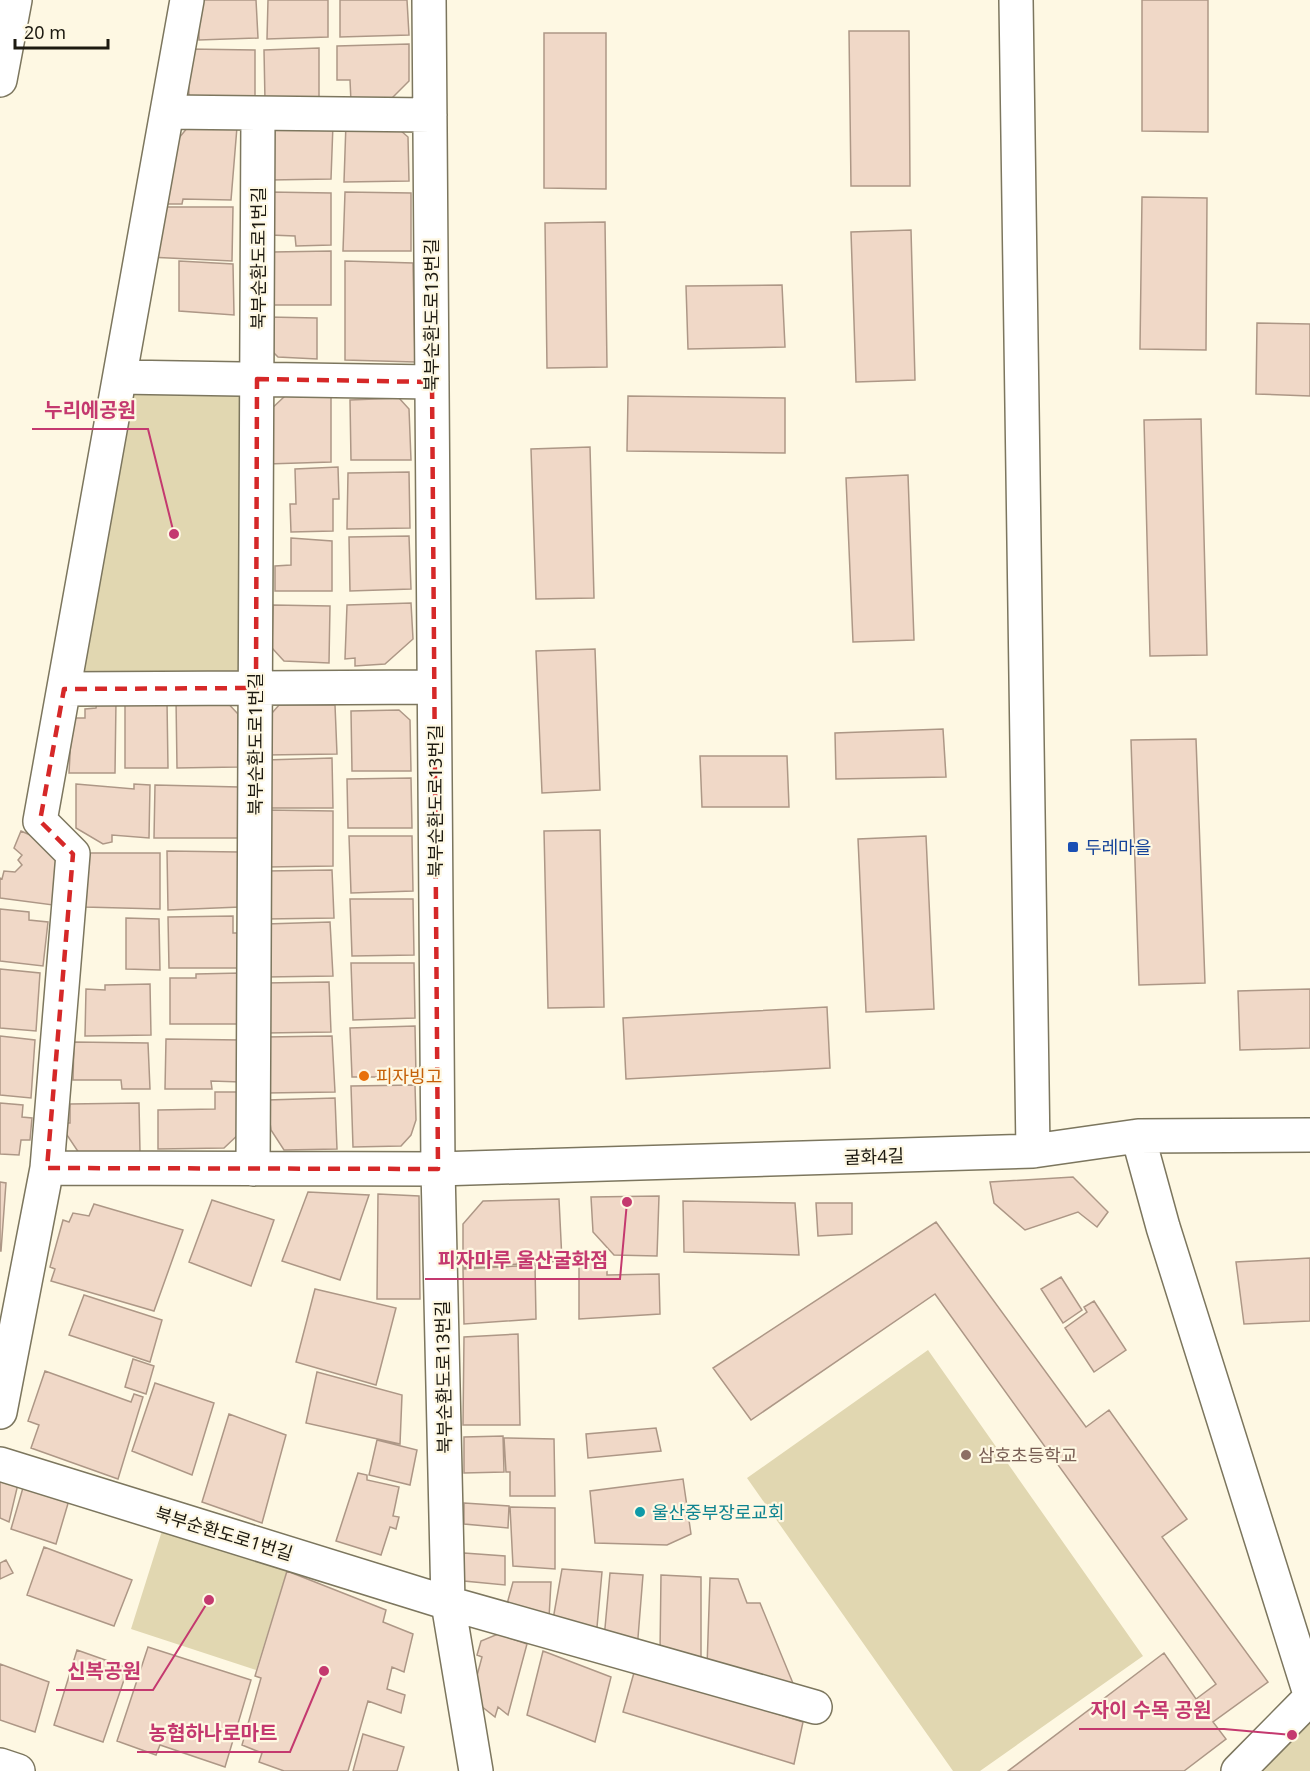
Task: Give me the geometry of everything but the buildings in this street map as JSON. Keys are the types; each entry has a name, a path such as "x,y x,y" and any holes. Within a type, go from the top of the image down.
{"main road":[{"path":"0,80 15,0"},
{"path":"0,1412 47,1168 73,854 40,821 188,0"},
{"name":"북부순환도로13번길","path":"429,0 438,1169 448,1603 476,1771"},
{"path":"1016,0 1034,1151"},
{"path":"167,112 430,115"},
{"name":"북부순환도로1번길","path":"253,1168 258,114"},
{"path":"120,377 432,382"},
{"path":"64,689 434,687"},
{"name":"굴화4길","path":"253,1168 438,1169 1034,1151 1138,1136 1310,1135"},
{"path":"1138,1136 1163,1227 1310,1696 1238,1771"},
{"path":"47,1168 253,1168"},
{"name":"북부순환도로1번길","path":"0,1464 448,1603"},
{"path":"448,1603 815,1707"},
{"path":"0,1765 18,1771"}],"highlighted area":[{"path":"257,379 432,382 438,1169 47,1168 73,854 40,821 64,689 256,688"}],"shaded area":[{"path":"120,377 257,379 256,688 64,689"},
{"path":"928,1350 1143,1656 980,1771 953,1771 747,1478"},
{"path":"167,1515 292,1555 256,1670 131,1629"},
{"path":"1310,1698 1310,1771 1238,1771"}],"place":[{"name":"누리에공원","path":"174,534"},
{"name":"두레마을","path":"1073,847"},
{"name":"피자빙고","path":"364,1076"},
{"name":"피자마루 울산굴화점","path":"627,1202"},
{"name":"삼호초등학교","path":"966,1455"},
{"name":"울산중부장로교회","path":"640,1512"},
{"name":"신복공원","path":"209,1600"},
{"name":"농협하나로마트","path":"324,1671"},
{"name":"자이 수목 공원","path":"1292,1735"}]}
